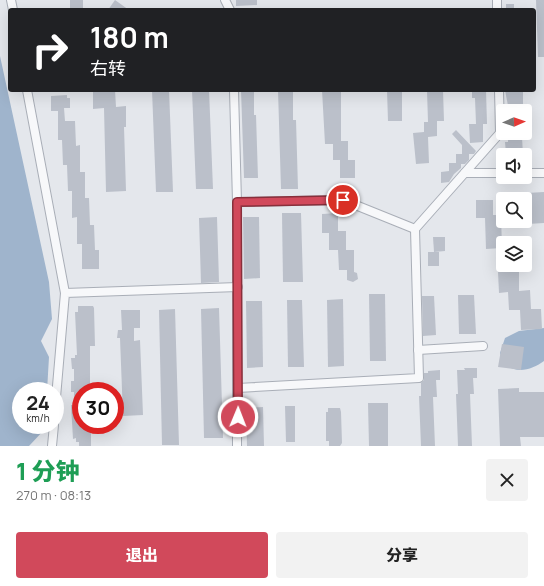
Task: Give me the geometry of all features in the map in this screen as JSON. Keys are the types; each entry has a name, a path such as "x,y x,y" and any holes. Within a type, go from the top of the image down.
{"street":[{"path":"27,92 64,293 57,382"},
{"path":"234,92 238,287 237,446"},
{"path":"238,388 419,378 415,229 500,133 499,92"},
{"path":"465,173 496,173"},
{"path":"532,173 544,173"},
{"path":"237,202 343,200 415,229"},
{"path":"64,293 238,287"},
{"path":"418,350 483,346"},
{"path":"52,446 53,434"}],"water":[{"path":"0,56 49,282 52,319 41,341 49,357 48,382 12,382 12,434 40,434 29,446 0,446"},
{"path":"544,328 544,361 525,370 515,369 505,364 500,353 505,338 519,331"}],"building":[{"path":"70,0 83,0 83,8 70,8"},
{"path":"115,0 126,8 109,8"},
{"path":"236,0 257,0 257,5 236,6"},
{"path":"536,0 544,0 544,57 538,57"},
{"path":"506,4 514,4 514,8 506,8"},
{"path":"93,92 115,92 116,107 126,106 126,127 124,127 126,191 106,192 104,108 93,109"},
{"path":"152,92 169,92 173,192 156,192"},
{"path":"192,92 209,92 213,189 196,189"},
{"path":"241,92 254,92 258,178 244,178"},
{"path":"278,92 293,92 293,120 296,120 298,189 281,189"},
{"path":"322,92 341,92 341,141 348,141 348,160 355,160 355,178 340,178 340,160 333,160 333,144 325,144"},
{"path":"387,92 402,92 402,121 388,121"},
{"path":"427,92 443,92 444,121 437,121 437,136 428,137 429,163 416,164 413,133 424,132 424,122 428,122"},
{"path":"472,92 486,92 487,124 483,124 483,142 470,143 469,124 476,124 475,98 472,98"},
{"path":"505,92 523,92 523,104 508,104"},
{"path":"67,95 67,98 70,98 70,108 64,108 65,121 75,121 76,146 80,145 80,172 85,172 85,198 89,198 90,225 94,225 95,250 99,250 99,269 82,269 82,244 77,244 77,217 72,218 72,191 68,191 67,165 63,165 62,140 58,140 58,111 51,111 51,96"},
{"path":"456,130 476,151 474,154 469,154 469,160 465,164 461,164 461,168 454,174 449,182 441,183 441,172 449,171 449,163 456,163 456,154 462,154 462,145 452,134"},
{"path":"508,140 522,140 523,148 506,148 505,142 508,142"},
{"path":"544,192 544,223 532,224 532,193"},
{"path":"476,200 493,200 493,215 496,215 496,228 501,228 502,236 496,236 496,248 486,249 485,218 476,218"},
{"path":"282,213 301,213 303,282 283,282"},
{"path":"338,213 338,231 346,231 346,250 354,250 354,272 357,273 358,279 353,282 347,280 347,270 339,270 338,250 329,250 329,233 322,233 322,214"},
{"path":"217,217 219,282 201,283 199,218"},
{"path":"243,217 259,217 260,278 244,279"},
{"path":"433,237 445,237 445,251 434,252"},
{"path":"428,252 439,252 439,266 428,266"},
{"path":"498,272 519,272 519,291 530,290 531,309 541,309 542,329 521,330 520,310 509,310 508,292 499,293"},
{"path":"369,294 385,294 386,361 370,361"},
{"path":"458,295 474,295 476,334 459,334"},
{"path":"422,296 434,296 436,335 423,336"},
{"path":"343,299 344,366 328,367 327,300"},
{"path":"287,300 302,300 304,367 288,367"},
{"path":"246,301 262,301 263,367 247,368"},
{"path":"78,306 93,306 94,308 95,346 90,346 90,382 72,382 71,392 71,381 74,381 74,369 72,369 71,358 75,358 75,355 77,355 75,312 78,312"},
{"path":"219,308 223,438 204,438 201,309"},
{"path":"175,309 179,445 162,445 159,310"},
{"path":"121,310 140,310 140,328 134,328 134,341 140,340 143,415 124,416 124,382 122,382 120,338 117,338 118,330 122,330"},
{"path":"502,344 524,347 521,370 498,367"},
{"path":"464,368 477,368 477,378 473,378 474,394 470,394 472,446 458,446 456,394 458,394 457,370 465,370"},
{"path":"440,370 440,380 436,380 437,397 433,397 435,446 421,446 419,396 421,396 421,383 424,380 424,373 428,373 428,371"},
{"path":"519,388 519,392 544,392 544,437 520,437 521,446 500,446 498,389"},
{"path":"368,403 388,403 388,446 369,446"},
{"path":"285,406 295,406 295,442 286,442"},
{"path":"263,407 264,446 247,446 246,408"},
{"path":"328,408 340,408 342,443 340,446 329,446 329,441 326,441 326,412 328,412"},
{"path":"73,434 91,434 91,446 79,446 79,442 76,442 76,438 73,439"}],"route":[{"path":"238,417 237,202 343,200"}]}
